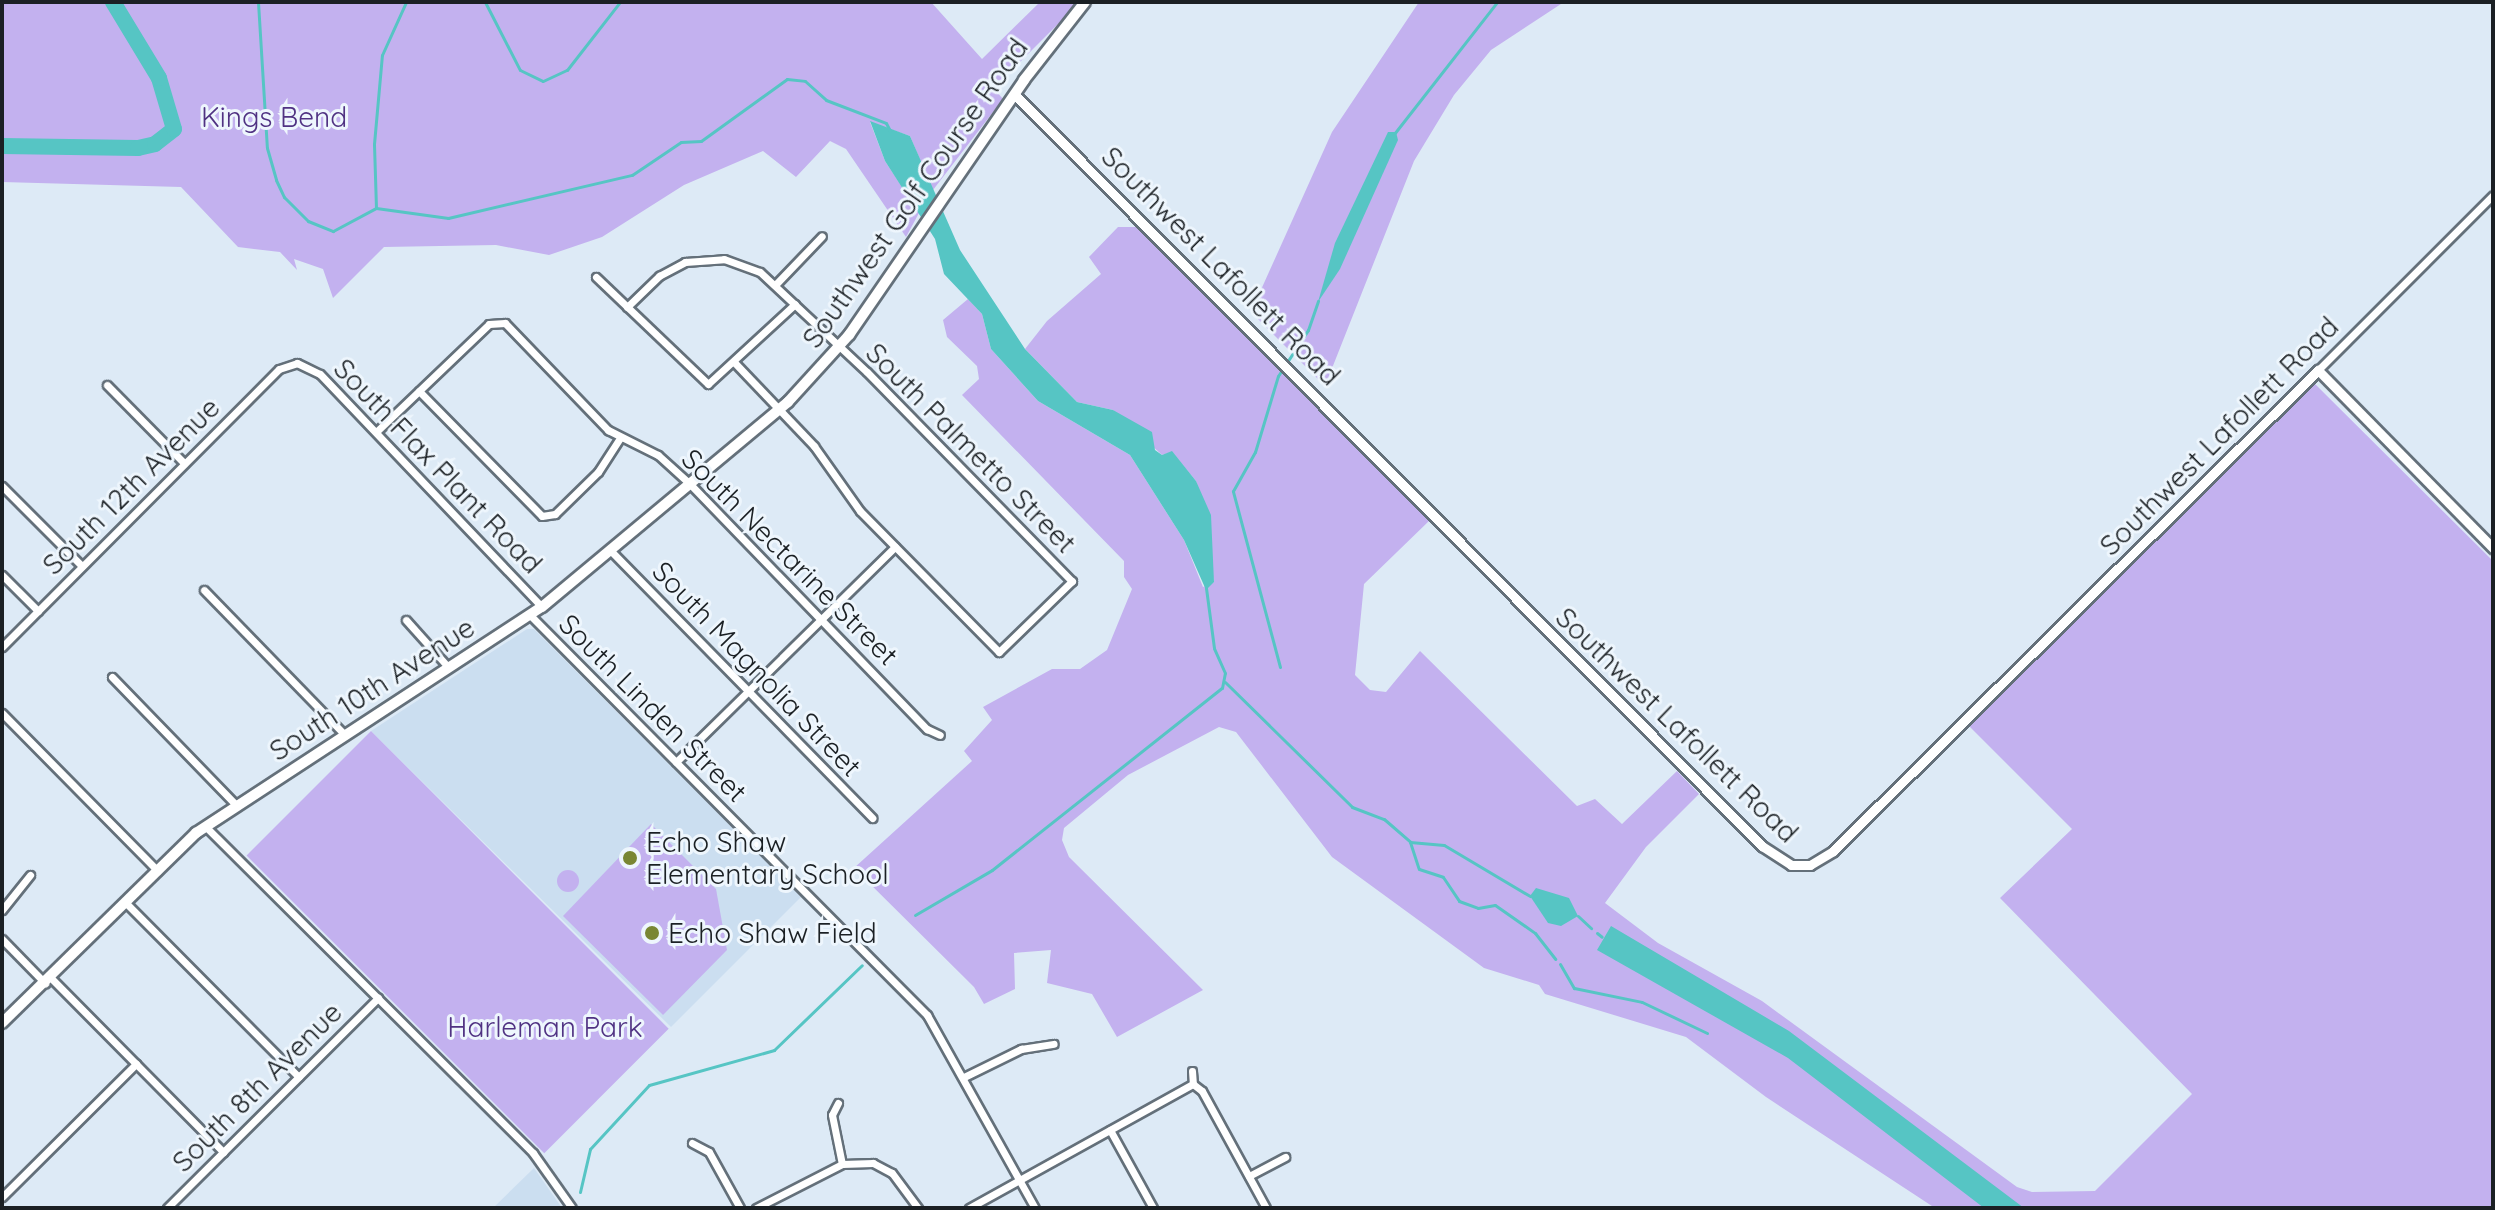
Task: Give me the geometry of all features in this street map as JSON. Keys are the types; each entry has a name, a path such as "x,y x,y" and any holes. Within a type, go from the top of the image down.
{"main road":[{"name":"Southwest Golf Course Road","path":"780,408 840,347 903,261 1014,94 1085,2"},
{"name":"South 10th Avenue","path":"2,1023 206,827 542,607 780,408"}],"street":[{"name":"Southwest Lafollett Road","path":"1014,94 1241,318 1762,846 1782,862 1801,866 1833,851 2493,195"},
{"path":"776,284 822,236"},
{"name":"South Palmetto Street","path":"627,307 665,272 693,260 739,262 776,284 1072,581 999,652 895,547"},
{"path":"596,277 708,384 795,304"},
{"name":"South Nectarine Street","path":"419,391 498,321 620,438 658,455 690,484 823,618 927,729 940,735"},
{"path":"676,762 895,547 860,511 838,475 780,408 734,362"},
{"name":"South Flax Plant Road","path":"297,363 320,374 542,607"},
{"name":"South 12th Avenue","path":"2,647 279,369 297,363"},
{"path":"2318,370 2493,548"},
{"path":"107,385 184,463"},
{"path":"376,432 419,391 536,513 548,517 602,468 620,438"},
{"path":"2,486 82,566"},
{"name":"South Magnolia Street","path":"610,550 872,818"},
{"path":"2,575 38,611"},
{"path":"204,590 345,735"},
{"name":"South Linden Street","path":"530,615 918,1004 964,1077 1035,1208"},
{"path":"406,620 449,668"},
{"path":"112,677 237,806"},
{"path":"2,713 158,871"},
{"path":"206,827 533,1153 572,1208"},
{"path":"2,910 30,875"},
{"path":"126,903 299,1077"},
{"path":"2,939 136,1064 223,1152"},
{"name":"South 8th Avenue","path":"167,1208 378,998"},
{"path":"964,1077 1021,1049 1054,1044"},
{"path":"2,1197 136,1064"},
{"path":"1192,1071 1193,1084 1202,1091 1266,1208"},
{"path":"969,1208 1193,1084"},
{"path":"838,1103 832,1115 842,1164"},
{"path":"1110,1130 1153,1208"},
{"path":"692,1143 709,1152 740,1208"},
{"path":"1249,1176 1285,1157"},
{"path":"756,1208 842,1164 873,1163 892,1173 918,1208"}],"shaded area":[{"path":"870,121 910,136 960,250 1025,349 1077,402 1113,410 1152,432 1155,450 1162,455 1172,451 1196,481 1211,515 1214,582 1206,590 1184,540 1130,455 1038,401 991,349 982,314 944,274 935,239 885,161"},
{"path":"1388,132 1396,132 1398,140 1340,269 1318,302 1335,243"},
{"name":"Echo Shaw Elementary School","path":"527,629 534,629 801,897 671,1027 371,731"},
{"path":"1536,888 1569,898 1578,916 1561,926 1548,923 1530,896"},
{"path":"1611,926 1789,1031 2024,1208 1984,1208 1788,1058 1597,950"},
{"path":"534,1168 562,1208 493,1208"}],"green space":[{"name":"Kings Bend","path":"2,2 931,2 982,59 1040,2 1080,2 1001,81 996,91 1003,99 933,190 910,136 870,122 885,161 919,213 906,237 846,149 830,141 796,177 763,151 684,185 602,237 549,255 496,245 384,247 333,298 323,269 294,259 297,270 280,252 238,247 181,187 2,182"},
{"path":"1419,2 1564,2 1491,50 1454,95 1414,161 1325,386 1251,312 1332,132"},
{"path":"1118,227 1142,227 1429,521 1364,584 1355,675 1370,690 1386,692 1420,651 1577,806 1595,799 1622,824 1677,771 1699,794 1646,847 1605,903 1658,943 1762,1001 2017,1187 2032,1192 2095,1191 2192,1094 2000,898 2072,829 1967,724 2315,384 2493,561 2493,1208 1935,1208 1766,1097 1686,1037 1545,994 1539,985 1484,968 1332,857 1236,732 1219,727 1128,775 1064,828 1062,840 1069,857 1203,990 1117,1037 1092,994 1047,983 1051,950 1014,953 1015,989 984,1004 974,987 854,868 972,761 964,751 992,720 983,707 1052,669 1080,669 1107,650 1132,589 1124,577 1124,561 962,395 979,379 977,366 947,337 943,320 968,299 982,314 991,349 1038,401 1130,455 1184,540 1203,587 1214,582 1196,481 1172,452 1162,455 1113,410 1077,402 1025,349 1047,321 1101,274 1089,257"},
{"name":"Harleman Park","path":"371,731 669,1029 544,1153 247,855"},
{"name":"Echo Shaw Field","path":"651,824 716,889 727,950 663,1015 563,916"},
{"path":"568,870 576,873 579,881 576,889 568,892 560,889 557,881 560,873"}],"waterway":[{"path":"2,146 138,148 155,144 174,129 159,78 113,2"},
{"path":"258,2 267,148 276,180 284,197 308,221 333,231 376,208 374,144 382,55 406,2"},
{"path":"485,2 520,70 543,81 567,70 620,2"},
{"path":"1394,134 1497,2"},
{"path":"376,208 448,218 632,175 681,142 701,141 787,79 805,81 826,100 886,123 890,131"},
{"path":"1280,667 1233,491 1255,452 1278,376 1308,330 1318,301"},
{"path":"915,915 992,870 1222,688 1225,673 1214,648 1206,588"},
{"path":"1225,682 1352,807 1384,819 1410,842 1444,845 1530,896"},
{"path":"1410,842 1419,869 1443,877 1459,901 1478,908 1495,905 1535,933 1555,959"},
{"path":"1578,916 1591,928"},
{"path":"1597,933 1602,937"},
{"path":"1560,964 1574,988 1642,1002 1707,1033"},
{"path":"580,1192 590,1149 649,1085 774,1050 862,965"}],"place":[{"name":"Echo Shaw Elementary School","path":"630,858"},
{"name":"Echo Shaw Field","path":"652,933"}]}
